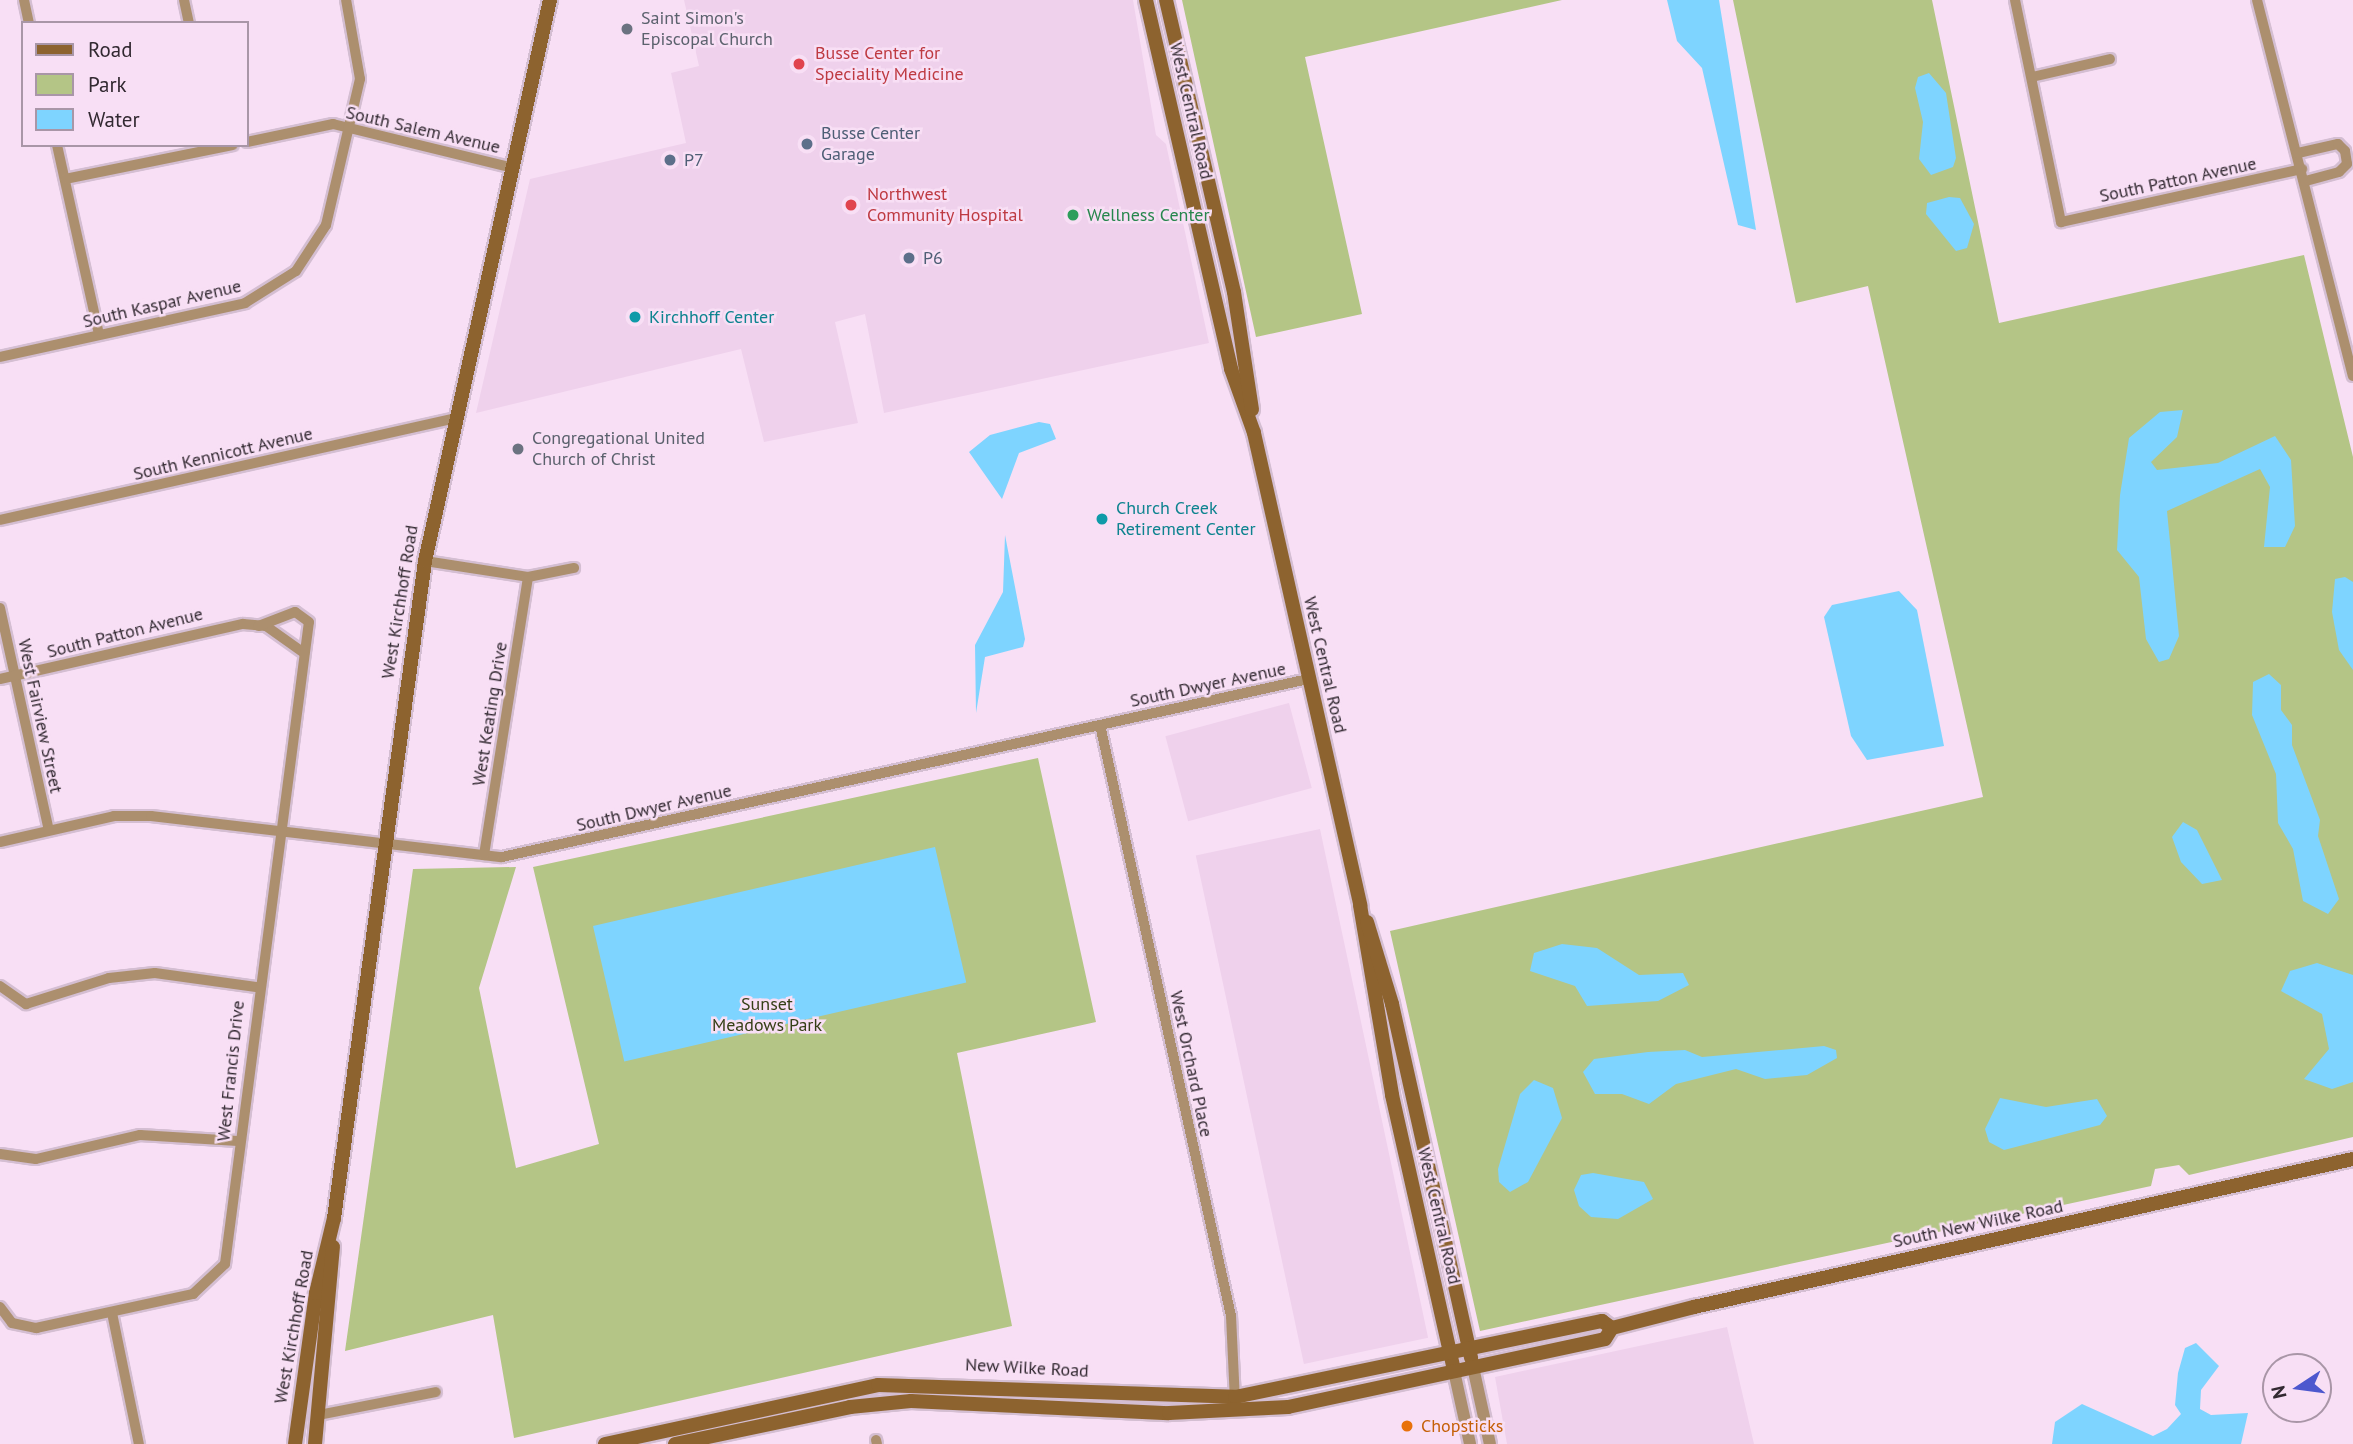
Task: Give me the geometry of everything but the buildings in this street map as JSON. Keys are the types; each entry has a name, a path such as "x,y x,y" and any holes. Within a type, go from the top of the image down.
{"main road":[{"name":"West Kirchhoff Road","path":"315,1444 334,1218 382,843 425,561 452,419 550,0"},
{"name":"West Central Road","path":"1146,0 1231,369 1254,433"},
{"name":"West Central Road","path":"1166,0 1234,292 1254,433 1360,905 1392,1095 1454,1371"},
{"name":"West Central Road","path":"1360,905 1387,982 1473,1367"},
{"name":"South New Wilke Road","path":"1454,1371 1605,1339 1612,1328 2353,1159"},
{"name":"West Kirchhoff Road","path":"295,1444 316,1293 334,1218"},
{"name":"South New Wilke Road","path":"1450,1353 1602,1321 1612,1328"},
{"name":"New Wilke Road","path":"605,1444 878,1385 1235,1405 1450,1353"},
{"name":"New Wilke Road","path":"676,1444 911,1401 1235,1405 1454,1371"}],"street":[{"path":"24,0 29,21"},
{"path":"184,0 189,21"},
{"name":"South Kaspar Avenue","path":"0,358 245,303 296,271 326,225 349,129 360,68 346,0"},
{"path":"2015,0 2032,77 2110,59"},
{"path":"2257,0 2353,376"},
{"name":"South Patton Avenue","path":"2032,77 2062,222 2302,169"},
{"name":"South Salem Avenue","path":"248,142 322,125 510,167"},
{"path":"2298,153 2337,144 2345,151 2347,164 2339,172 2305,181"},
{"path":"57,147 99,334"},
{"path":"65,179 217,147"},
{"name":"South Kennicott Avenue","path":"0,520 452,419"},
{"path":"425,561 528,577 573,568"},
{"name":"West Keating Drive","path":"484,855 528,577"},
{"name":"West Fairview Street","path":"0,608 49,830"},
{"name":"South Patton Avenue","path":"0,679 209,628 259,626 280,614 304,613 304,653"},
{"path":"259,626 304,653"},
{"name":"West Francis Drive","path":"0,1307 12,1323 36,1328 194,1294 225,1264 256,987 281,829 304,653"},
{"name":"South Dwyer Avenue","path":"0,842 49,830 151,816 281,829 484,855 515,855 1308,679"},
{"name":"West Orchard Place","path":"1100,725 1231,1316 1235,1405"},
{"path":"0,986 26,1004 109,978 155,973 256,987"},
{"path":"0,1154 36,1159 140,1135 239,1141"},
{"path":"112,1313 139,1444"},
{"path":"1473,1367 1490,1444"},
{"path":"1454,1371 1471,1444"},
{"path":"319,1415 436,1392"}],"shaded area":[{"name":"Northwest Community Hospital","path":"684,0 1133,0 1156,135 1166,144 1209,343 884,413 865,314 835,322 858,423 764,442 741,349 476,413 530,179 686,143 671,73 699,66"},
{"path":"1289,703 1312,788 1188,821 1165,736"},
{"path":"1320,829 1428,1338 1304,1364 1196,855"},
{"path":"1727,1327 1754,1444 1507,1444 1495,1377"}],"green space":[{"path":"1182,0 1562,0 1305,57 1362,314 1256,337"},
{"path":"1733,0 1932,0 1999,323 2304,255 2353,457 2353,1137 2189,1175 2179,1165 2155,1169 2151,1186 1480,1331 1390,931 1983,797 1868,286 1796,303"},
{"name":"Sunset Meadows Park","path":"1038,758 1096,1022 957,1053 1012,1326 514,1438 493,1315 345,1351 413,869 516,867 479,988 516,1168 599,1144 533,867"}],"water":[{"path":"1667,0 1719,0 1756,230 1738,225 1702,68 1677,41"},
{"path":"1929,73 1946,93 1956,158 1953,167 1931,175 1919,159 1923,122 1915,88 1918,77"},
{"path":"1949,197 1960,198 1974,224 1967,248 1956,251 1926,214 1927,203"},
{"path":"2183,410 2177,437 2151,462 2157,470 2218,463 2275,436 2291,460 2295,526 2285,547 2264,547 2270,487 2260,469 2167,511 2179,636 2169,659 2159,662 2146,639 2139,577 2117,550 2120,495 2129,438 2160,412"},
{"path":"1039,422 1050,424 1056,439 1019,453 1002,499 969,452 990,435"},
{"path":"1005,535 1025,639 1023,647 985,657 976,713 975,645 1003,592"},
{"path":"2345,577 2353,582 2353,670 2339,650 2332,612 2335,579"},
{"path":"1899,591 1917,610 1944,746 1867,760 1851,736 1824,617 1832,605"},
{"path":"2269,674 2281,685 2281,710 2292,725 2292,745 2320,820 2318,836 2339,899 2328,914 2303,901 2293,849 2278,823 2276,774 2252,715 2253,682"},
{"path":"2183,822 2197,830 2222,880 2202,884 2181,862 2172,837"},
{"path":"935,847 966,982 624,1061 593,926"},
{"path":"1562,944 1597,948 1639,975 1683,973 1689,985 1658,1001 1587,1006 1575,986 1530,971 1534,953"},
{"path":"2317,963 2353,975 2353,1082 2332,1089 2304,1079 2329,1049 2322,1014 2281,991 2290,971"},
{"path":"1824,1046 1836,1050 1837,1058 1807,1075 1765,1079 1736,1069 1676,1084 1649,1104 1622,1094 1595,1094 1583,1072 1594,1059 1648,1052 1685,1050 1702,1057"},
{"path":"1534,1080 1553,1088 1562,1118 1528,1182 1510,1192 1499,1182 1498,1169 1520,1094"},
{"path":"2000,1098 2046,1107 2097,1099 2107,1116 2100,1125 2004,1150 1989,1142 1985,1129"},
{"path":"1593,1173 1644,1182 1653,1199 1618,1219 1591,1217 1579,1206 1574,1190 1581,1175"},
{"path":"2196,1343 2219,1366 2201,1390 2200,1409 2211,1415 2248,1413 2241,1444 2052,1444 2055,1422 2082,1404 2153,1436 2167,1429 2181,1414 2175,1405 2178,1373 2185,1348"}],"place":[{"name":"Saint Simon's Episcopal Church","path":"627,29"},
{"name":"Busse Center for Speciality Medicine","path":"799,64"},
{"name":"Busse Center Garage","path":"807,144"},
{"name":"P7","path":"670,160"},
{"name":"Northwest Community Hospital","path":"851,205"},
{"name":"Wellness Center","path":"1073,215"},
{"name":"P6","path":"909,258"},
{"name":"Kirchhoff Center","path":"635,317"},
{"name":"Congregational United Church of Christ","path":"518,449"},
{"name":"Church Creek Retirement Center","path":"1102,519"},
{"name":"Chopsticks","path":"1407,1426"}]}
